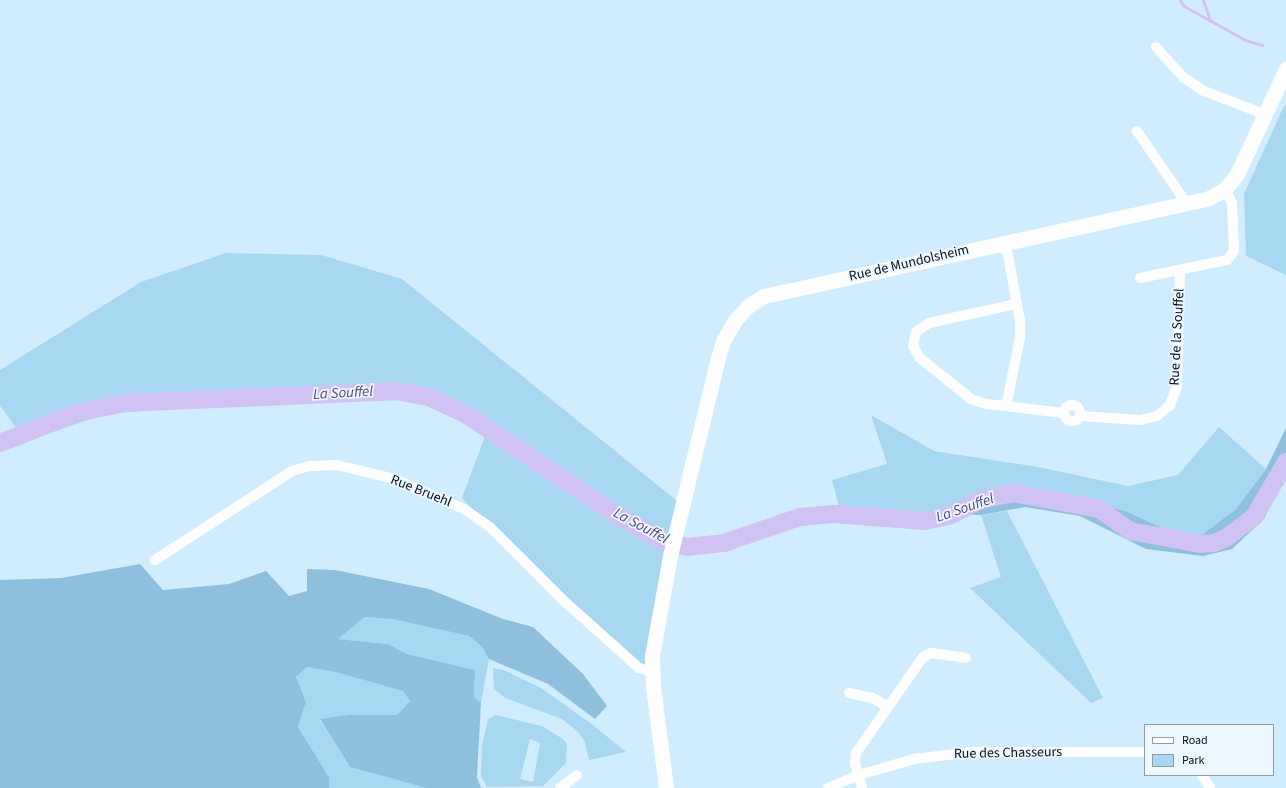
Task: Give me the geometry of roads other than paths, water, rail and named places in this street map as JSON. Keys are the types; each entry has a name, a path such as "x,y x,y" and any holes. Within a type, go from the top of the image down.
{"street":[{"path":"1156,47 1184,77 1204,91 1264,114"},
{"name":"Rue de Mundolsheim","path":"666,788 652,672 670,556 674,534 717,361 732,325 749,305 764,296 976,248 1003,245 1209,198 1225,189 1237,174 1286,69"},
{"path":"1137,131 1187,204"},
{"name":"Rue de la Souffel","path":"1140,278 1227,260 1234,251 1232,202 1225,189"},
{"path":"1003,245 1017,304 1020,338 1006,406 986,404 971,398 920,358 913,346 916,332 929,324 1017,304"},
{"name":"Rue de la Souffel","path":"1006,406 1064,413 1068,406 1074,405 1080,409 1081,416 1140,420 1157,416 1170,405 1177,387 1180,270"},
{"name":"Rue Bruehl","path":"156,560 292,472 310,466 337,465 395,479 464,509 491,528 563,600 639,668 652,672"},
{"path":"862,788 858,775 856,753 886,706 922,657 931,653 966,658"},
{"path":"849,693 872,698 886,706"},
{"name":"Rue des Chasseurs","path":"828,788 858,775 914,759 972,752 1144,752"},
{"path":"560,788 577,775"},
{"path":"1203,776 1210,788"}],"waterway":[{"path":"1180,0 1184,6 1245,40 1262,45"},
{"path":"1203,0 1210,20"},
{"name":"La Souffel","path":"0,443 77,413 125,403 395,391 429,397 467,415 617,515 663,541 687,547 724,543 800,517 834,514 925,521 951,515 980,500 1013,493 1099,509 1130,531 1200,544 1214,543 1226,538 1254,517 1286,462"}]}
